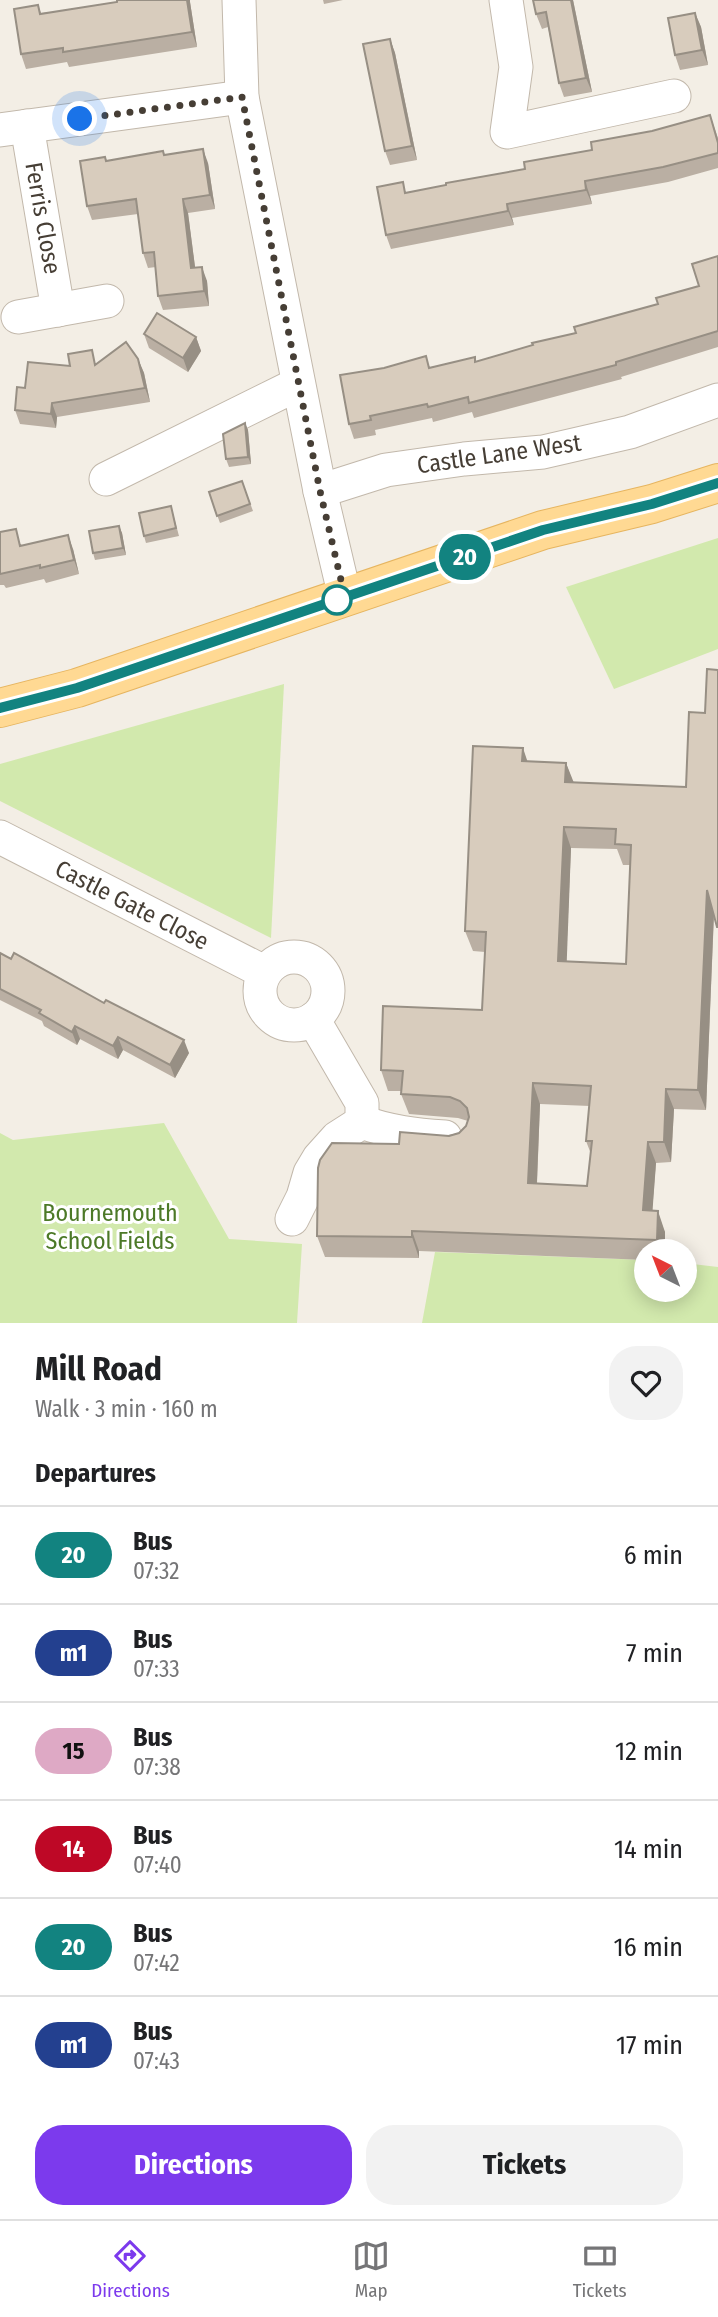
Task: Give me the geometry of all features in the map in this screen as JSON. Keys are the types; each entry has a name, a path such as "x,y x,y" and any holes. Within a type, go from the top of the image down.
{"main road":[{"path":"0,708 77,688 543,530 652,504 718,483"}],"street":[{"path":"239,0 242,97 320,491 345,597"},
{"path":"506,0 516,67 507,132 674,96"},
{"path":"13,128 242,97"},
{"name":"Ferris Close","path":"13,128 58,310"},
{"path":"18,317 107,301"},
{"path":"106,479 298,384"},
{"name":"Castle Lane West","path":"320,491 386,470 556,449 630,432 718,400"},
{"name":"Castle Gate Close","path":"0,836 264,972"},
{"path":"291,956 308,959 324,972 328,991 326,1003 313,1019 302,1024 290,1025 272,1018 260,1000 259,988 264,972 272,963 291,956"},
{"path":"313,1019 362,1102 362,1122"},
{"path":"362,1122 379,1129 408,1134 457,1137"},
{"path":"292,1219 303,1197 310,1173 319,1158 337,1139 362,1122"}],"green space":[{"path":"718,538 718,649 614,689 566,587"},
{"path":"284,684 271,938 0,801 0,764"},
{"name":"Bournemouth School Fields","path":"164,1123 229,1239 302,1244 297,1323 0,1323 0,1133 13,1140"},
{"path":"435,1252 634,1260 634,1302 697,1302 697,1265 718,1267 718,1323 422,1323"}],"building":[{"path":"117,0 187,0 192,32 63,52 63,48 21,54 14,9 38,5 40,14"},
{"path":"533,0 571,0 586,78 559,83 546,12 536,14"},
{"path":"695,13 702,50 675,55 668,18"},
{"path":"390,39 412,146 385,151 363,44"},
{"path":"710,115 718,153 663,167 585,181 586,190 507,204 508,211 386,235 377,187 403,182 405,193 525,169 524,162 592,150 591,142 652,131"},
{"path":"203,149 210,195 183,199 191,268 202,267 204,291 158,296 154,252 143,253 136,199 87,206 80,161 105,157 106,161 163,151 164,155"},
{"path":"718,256 718,331 616,362 616,365 469,403 468,397 428,407 427,404 370,416 371,420 349,424 340,375 384,368 426,356 429,368 475,357 475,362 533,345 532,343 576,333 574,327 658,304 656,298 699,286 692,264"},
{"path":"157,313 196,337 183,358 144,334"},
{"path":"126,342 138,359 145,388 52,403 51,414 15,410 17,387 25,388 28,362 70,366 68,354 92,350 95,365"},
{"path":"245,423 248,457 226,459 223,434"},
{"path":"242,481 250,504 217,516 209,492"},
{"path":"171,506 176,528 144,536 139,513"},
{"path":"119,526 123,548 93,553 89,531"},
{"path":"16,529 20,546 68,535 74,560 0,574 0,532"},
{"path":"707,669 718,670 718,927 707,890 698,1090 666,1089 664,1142 648,1142 643,1210 658,1211 657,1239 412,1231 412,1237 317,1236 318,1168 320,1160 332,1143 399,1144 400,1132 449,1136 459,1133 466,1126 469,1117 467,1108 450,1097 401,1094 403,1071 381,1070 383,1006 482,1010 486,932 465,931 473,746 523,748 522,761 566,763 565,782 686,787 689,712 705,713","holes":["564,827 616,829 615,844 631,845 626,964 558,961","533,1083 591,1086 586,1141 592,1141 587,1186 528,1183"]},
{"path":"0,953 11,959 14,953 104,1003 106,1000 184,1040 170,1065 118,1037 113,1046 75,1026 72,1032 39,1013 41,1010 0,989"}],"bus line":[{"name":"20","path":"0,708 77,688 543,530 652,504 718,483"}],"route":[{"path":"80,119 242,97 320,491 345,597 337,600"}]}
